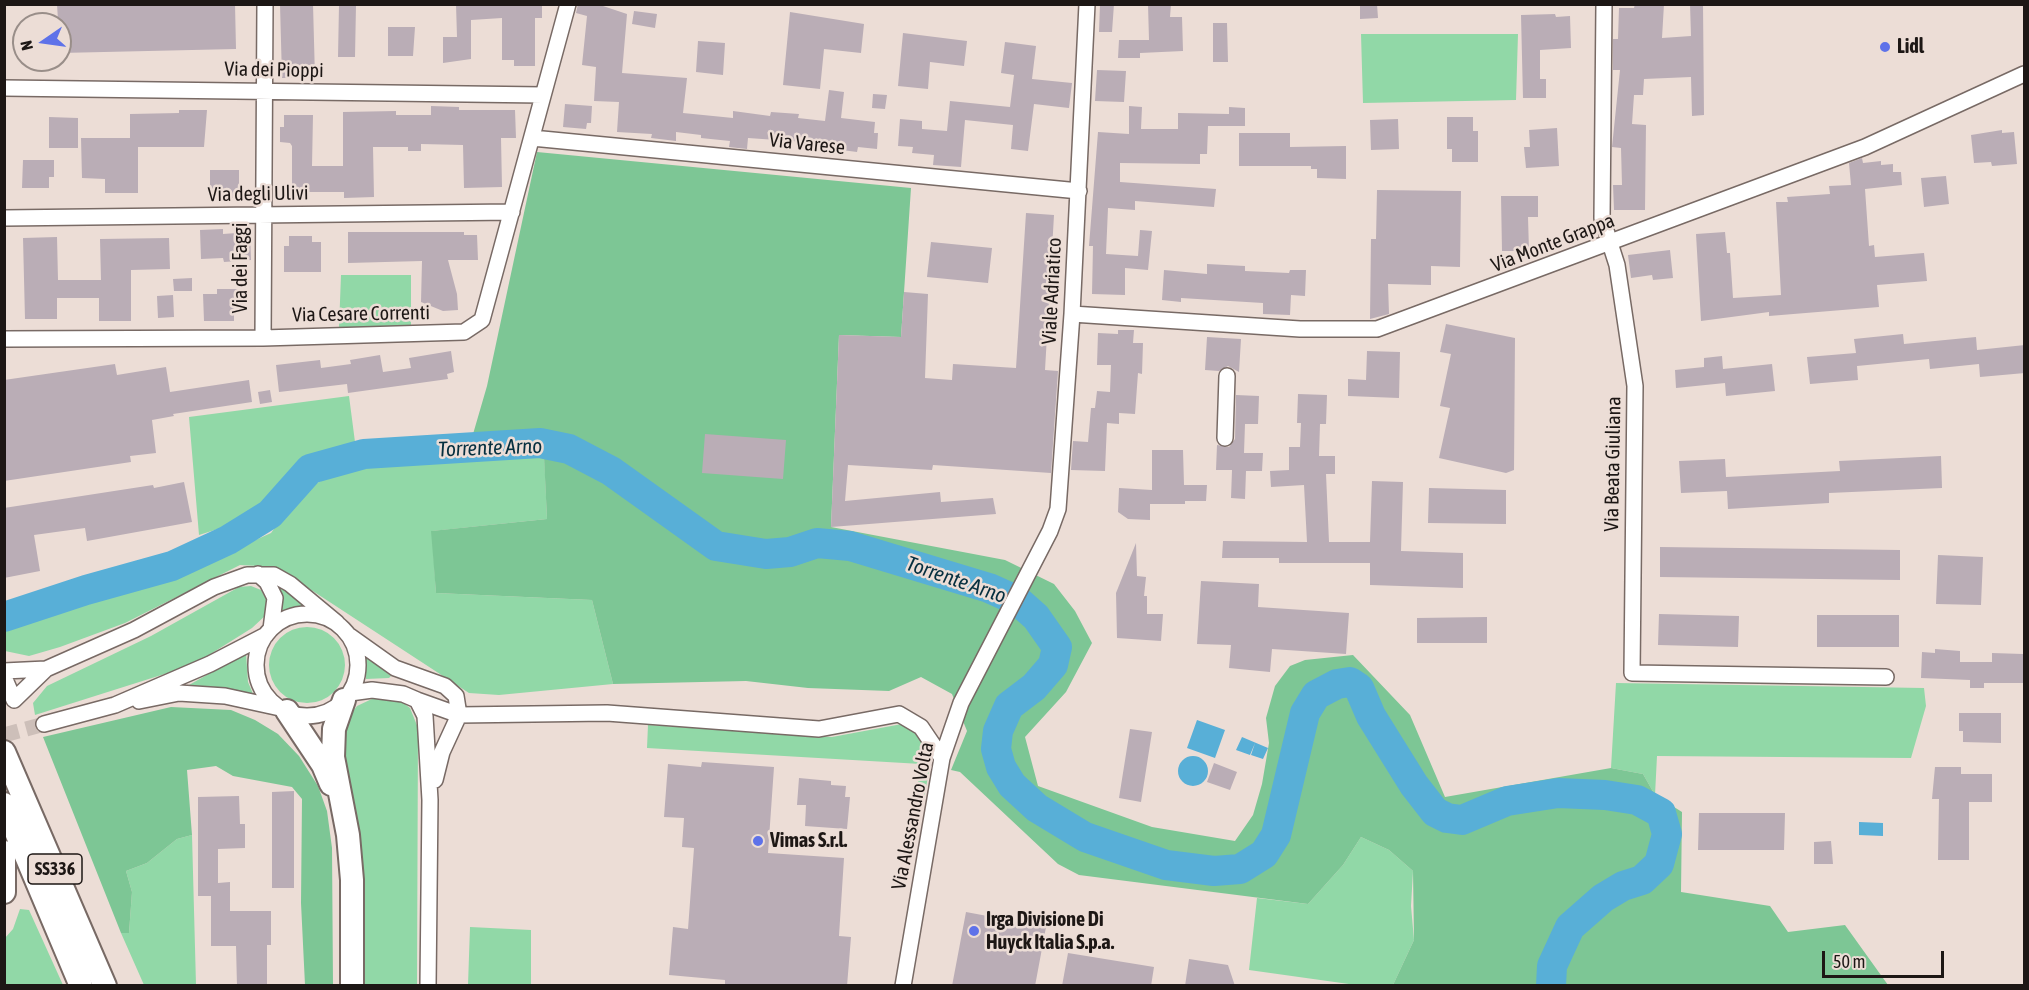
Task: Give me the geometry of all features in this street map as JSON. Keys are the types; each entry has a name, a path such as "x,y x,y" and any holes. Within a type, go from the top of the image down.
{"highway":[{"path":"347,697 334,729 333,757 348,835 352,880 352,986"},
{"path":"283,710 323,765 334,791 341,882 341,986"},
{"name":"SS336","path":"4,752 105,986"},
{"name":"SS336","path":"4,804 81,986"},
{"path":"4,852 4,892"},
{"path":"80,926 110,986"}],"street":[{"name":"Via dei Faggi","path":"263,338 265,4"},
{"name":"Via Cesare Correnti","path":"4,339 263,338 464,332 482,320 568,4"},
{"name":"Viale Adriatico","path":"998,628 1050,531 1058,509 1072,314 1087,4"},
{"name":"Via Beata Giuliana","path":"1604,4 1602,218 1617,265 1635,386 1632,673 1886,677"},
{"name":"Via Monte Grappa","path":"1072,314 1300,329 1377,329 1611,244 1865,147 2025,74"},
{"name":"Via dei Pioppi","path":"4,88 543,95"},
{"name":"Via Varese","path":"532,138 1079,191"},
{"name":"Via degli Ulivi","path":"4,218 512,212"},
{"path":"1226,438 1227,376"},
{"path":"258,574 267,582 274,598 268,632 258,650 256,666 259,682 267,697 283,710"},
{"path":"4,677 14,700 46,669 134,630 214,587 258,574 274,575 290,584 337,623 349,636 402,671 434,681 452,690 459,705 459,715 442,752 430,800"},
{"path":"115,705 210,664 268,632 282,620 303,614 324,617 337,623"},
{"name":"Via Alessandro Volta","path":"903,986 942,758 961,703 998,628"},
{"path":"347,697 356,679 358,664 356,650 349,636"},
{"path":"4,671 46,669"},
{"path":"44,724 115,705 179,693 225,696 298,715 323,713 347,697 372,690 403,694 459,715 607,713 819,729 899,714 921,727 942,758"},
{"path":"417,700 428,726 430,800 428,986"}],"green space":[{"path":"1361,34 1518,34 1516,100 1363,103"},
{"path":"537,152 911,188 901,337 839,335 831,527 1005,560 1054,584 1075,611 1092,643 1066,692 1025,737 1038,786 1152,827 1235,841 1253,815 1262,784 1269,743 1266,718 1275,686 1290,666 1305,660 1353,655 1410,715 1445,797 1611,768 1643,774 1655,795 1682,812 1681,892 1770,906 1788,932 1845,925 1888,985 1393,985 1414,940 1413,871 1389,850 1361,837 1343,865 1308,904 1079,875 1058,864 960,772 951,770 967,731 952,694 921,677 889,691 808,688 746,681 613,684 592,600 436,593 431,531 547,519 543,436 471,441 487,386"},
{"path":"341,275 411,275 411,328 339,328"},
{"path":"349,396 355,442 300,463 263,510 240,522 199,535 189,417"},
{"path":"544,452 547,519 432,531 436,593 592,600 613,684 499,695 469,693 276,567 240,565 125,623 60,647 29,656 5,651 4,631 218,557 271,533 301,492 326,478 374,461"},
{"path":"278,585 307,606 281,611"},
{"path":"251,586 261,590 267,601 267,614 252,628 193,665 35,715 33,703 47,686 151,636 239,587"},
{"path":"307,627 321,630 334,638 342,651 345,665 342,679 334,692 321,700 307,703 293,700 280,692 272,679 269,665 272,651 280,638 293,630"},
{"path":"246,653 248,682 256,701 190,688 189,685"},
{"path":"366,656 391,676 366,679"},
{"path":"1616,683 1924,688 1926,706 1911,758 1657,756 1655,795 1643,774 1611,768"},
{"path":"374,698 398,699 410,708 418,728 417,985 360,985 340,747 344,723 357,706"},
{"path":"171,707 231,710 255,720 278,734 299,756 318,786 327,811 332,848 333,985 305,985 301,903 302,799 292,787 233,776 216,766 187,770 192,835 177,839 147,863 126,871 132,892 129,933 121,933 43,737"},
{"path":"902,724 914,730 926,750 930,766 923,803 914,806 921,764 647,748 648,725 832,737"},
{"path":"192,835 196,985 144,985 121,933 129,933 132,892 126,871 147,863 177,839"},
{"path":"1361,837 1389,850 1413,871 1411,906 1414,940 1393,985 1356,985 1249,970 1257,898 1308,904 1343,865"},
{"path":"20,909 29,910 63,985 5,985 5,938 13,929"},
{"path":"470,927 531,930 531,985 468,985"}],"water":[{"path":"1197,720 1225,730 1215,758 1187,748"},
{"path":"1242,737 1268,748 1263,759 1251,755 1255,743 1250,755 1236,750"},
{"path":"1193,756 1204,760 1208,771 1204,782 1193,786 1182,782 1178,771 1182,760"},
{"path":"1859,822 1883,823 1883,836 1859,835"}],"building":[{"path":"57,4 235,4 236,49 72,53 72,12 57,12"},
{"path":"280,4 313,4 315,78 282,78"},
{"path":"456,4 542,4 542,18 535,18 535,66 514,66 514,60 502,60 502,18 471,20 471,59 443,63 443,37 457,37"},
{"path":"578,4 597,4 627,14 622,73 687,78 683,113 733,118 733,111 770,116 771,112 799,114 798,118 825,121 829,90 844,92 841,118 875,122 874,133 878,133 877,149 858,147 857,152 804,145 805,142 748,138 747,149 729,147 730,141 701,138 701,135 676,132 676,141 651,138 652,134 617,132 619,102 594,101 596,67 582,65 587,16 576,13"},
{"path":"1100,4 1114,4 1112,32 1099,32"},
{"path":"1148,4 1171,4 1170,17 1182,17 1183,51 1140,53 1140,58 1118,58 1119,40 1149,40"},
{"path":"1360,4 1377,4 1378,18 1360,19"},
{"path":"1635,4 1664,4 1662,38 1691,36 1690,4 1703,4 1704,115 1692,116 1691,77 1644,79 1643,95 1634,95 1632,124 1646,125 1645,210 1614,210 1613,185 1622,185 1621,148 1612,147 1620,70 1613,70 1613,39 1618,39 1619,8 1634,8"},
{"path":"339,5 356,5 355,57 338,57"},
{"path":"634,11 657,14 655,28 632,24"},
{"path":"790,12 864,24 861,53 824,49 820,89 783,85"},
{"path":"1555,14 1556,17 1570,16 1571,48 1540,50 1540,79 1546,79 1546,98 1523,98 1521,15"},
{"path":"1213,23 1227,23 1228,62 1213,62"},
{"path":"388,27 415,27 413,56 388,56"},
{"path":"903,33 967,41 964,66 930,62 928,89 898,86"},
{"path":"698,41 725,43 723,75 696,72"},
{"path":"1005,42 1036,46 1032,79 1072,83 1069,108 1034,104 1028,151 1011,149 1013,125 965,120 961,167 933,165 934,155 912,153 913,147 898,146 900,119 922,121 922,129 947,131 950,101 1010,107 1014,75 1001,73"},
{"path":"1097,70 1126,71 1124,102 1095,101"},
{"path":"873,94 887,95 885,109 872,108"},
{"path":"565,104 592,106 591,123 587,123 586,129 563,127"},
{"path":"431,106 459,107 459,110 515,110 516,138 501,138 502,187 464,188 463,145 421,144 421,151 408,151 408,147 373,147 374,197 344,198 344,192 292,192 292,146 290,143 280,142 280,127 284,127 284,115 313,115 312,166 343,166 343,112 396,111 396,115 431,115"},
{"path":"1129,106 1142,107 1141,129 1178,129 1178,113 1229,114 1229,107 1245,108 1245,126 1208,126 1207,154 1200,154 1200,164 1120,163 1120,182 1216,189 1214,207 1135,201 1135,210 1108,208 1106,254 1138,256 1140,230 1152,231 1148,270 1125,268 1125,295 1092,294 1093,246 1089,246 1098,132 1129,134"},
{"path":"179,110 207,110 204,147 138,147 138,193 105,193 105,179 82,178 81,138 130,138 130,114 179,113"},
{"path":"49,117 78,118 78,148 49,148"},
{"path":"1447,117 1473,117 1473,131 1478,131 1478,162 1452,162 1452,149 1447,149"},
{"path":"1398,119 1399,149 1371,150 1370,120"},
{"path":"1557,128 1559,166 1526,168 1524,147 1530,147 1529,130"},
{"path":"2002,130 2002,133 2014,132 2017,164 1992,166 1991,162 1974,163 1971,135"},
{"path":"1239,133 1290,133 1290,147 1346,146 1346,179 1317,178 1317,169 1311,169 1311,166 1239,166"},
{"path":"1862,158 1863,163 1881,161 1881,165 1893,164 1893,172 1901,172 1902,185 1865,189 1869,246 1874,245 1875,257 1924,253 1927,281 1877,285 1879,307 1769,316 1769,312 1701,321 1696,234 1725,232 1727,253 1730,253 1733,298 1781,295 1776,202 1788,202 1787,197 1830,194 1829,186 1851,185 1849,163"},
{"path":"23,160 54,160 54,177 49,177 49,188 22,188"},
{"path":"210,170 239,170 239,198 210,198"},
{"path":"1946,176 1949,204 1924,207 1921,178"},
{"path":"1377,190 1461,191 1460,267 1431,266 1431,285 1388,284 1389,314 1370,319 1371,239 1376,239"},
{"path":"1501,196 1538,196 1538,217 1528,217 1529,251 1502,251"},
{"path":"1026,213 1054,215 1045,370 1058,371 1051,473 933,465 932,470 848,465 845,501 940,492 941,502 993,498 996,514 831,527 839,335 901,337 904,292 928,294 925,378 952,380 953,364 1016,368"},
{"path":"223,229 223,234 250,232 251,260 224,262 223,258 201,259 200,230"},
{"path":"348,232 464,232 464,235 477,235 478,260 448,260 457,294 458,310 443,311 421,302 422,261 348,263"},
{"path":"289,236 312,236 312,242 321,242 321,272 284,272 284,246 289,246"},
{"path":"57,237 58,280 101,280 100,239 169,238 170,269 131,270 131,321 99,321 99,298 57,298 57,319 25,319 23,238"},
{"path":"931,242 992,248 988,283 927,277"},
{"path":"1670,250 1673,278 1653,280 1652,275 1631,278 1628,255"},
{"path":"1207,264 1245,266 1245,271 1289,273 1290,270 1306,270 1305,296 1291,295 1290,315 1263,314 1263,303 1181,298 1181,302 1162,300 1164,270 1207,274"},
{"path":"192,278 192,291 174,291 173,279"},
{"path":"217,289 239,289 239,312 234,312 234,321 204,321 203,294 217,294"},
{"path":"173,295 174,317 158,318 157,296"},
{"path":"1446,324 1515,338 1514,470 1506,473 1439,458 1450,408 1440,406 1451,354 1440,352"},
{"path":"1118,330 1134,330 1133,343 1143,343 1142,374 1138,373 1135,414 1119,413 1119,424 1107,423 1105,471 1071,470 1073,441 1088,442 1091,408 1095,408 1097,391 1110,392 1111,365 1097,365 1098,333 1118,334"},
{"path":"1903,334 1904,344 1976,337 1977,350 2025,345 2025,373 1980,377 1979,364 1930,369 1929,359 1857,366 1858,380 1810,384 1807,357 1856,353 1854,339"},
{"path":"1207,337 1241,339 1239,372 1228,366 1219,371 1205,370"},
{"path":"451,351 454,372 447,374 448,379 348,393 347,384 279,392 276,365 320,360 321,368 351,364 350,360 380,355 383,372 411,368 409,358"},
{"path":"1367,351 1400,352 1399,398 1348,396 1348,379 1366,380"},
{"path":"1722,356 1723,369 1772,364 1775,391 1726,396 1725,383 1676,388 1675,370 1704,367 1704,358"},
{"path":"115,364 117,375 166,367 170,392 249,380 252,402 173,414 174,416 152,420 156,453 130,456 131,462 4,481 4,380"},
{"path":"270,390 272,402 260,404 258,392"},
{"path":"1298,394 1327,395 1326,424 1320,424 1319,456 1335,456 1335,474 1326,474 1329,542 1370,542 1372,481 1403,482 1401,551 1463,553 1463,588 1370,585 1370,563 1279,563 1279,558 1222,558 1223,541 1307,542 1304,485 1271,487 1270,471 1289,470 1289,447 1300,447 1301,423 1297,423"},
{"path":"1236,395 1259,396 1258,424 1245,424 1244,453 1263,453 1262,471 1246,471 1245,499 1231,498 1232,470 1216,470 1217,445 1229,447 1235,439"},
{"path":"705,434 786,440 783,479 702,473"},
{"path":"1152,450 1183,450 1184,485 1207,485 1206,501 1185,501 1185,504 1150,504 1150,520 1128,519 1118,512 1119,488 1152,490"},
{"path":"1941,456 1942,488 1829,493 1829,503 1728,509 1727,491 1681,493 1679,461 1725,459 1726,477 1840,471 1839,461"},
{"path":"184,482 192,522 87,541 85,528 34,535 40,571 4,578 4,508"},
{"path":"1429,488 1506,490 1506,524 1428,523"},
{"path":"1136,543 1137,576 1146,577 1144,596 1147,596 1147,614 1163,614 1161,641 1117,638 1116,593"},
{"path":"1660,547 1900,550 1900,580 1660,577"},
{"path":"1938,555 1983,557 1981,605 1936,604"},
{"path":"1201,581 1259,584 1258,607 1349,613 1346,654 1272,649 1270,672 1229,668 1231,645 1197,644"},
{"path":"1659,614 1739,616 1738,647 1658,645"},
{"path":"1817,615 1899,615 1899,647 1817,647"},
{"path":"1487,617 1487,643 1417,643 1417,618"},
{"path":"1935,649 1960,651 1960,662 1992,662 1992,653 2023,654 2023,683 1984,683 1984,688 1970,688 1970,680 1921,678 1922,652 1935,653"},
{"path":"1959,713 2001,713 2001,743 1963,742 1963,731 1959,731"},
{"path":"1130,729 1152,732 1141,802 1119,798"},
{"path":"702,762 774,767 768,853 844,858 839,936 851,937 847,986 725,986 725,980 669,975 673,927 688,929 694,848 682,847 684,818 664,817 668,764 701,767"},
{"path":"1214,763 1237,772 1230,790 1207,782"},
{"path":"1935,767 1961,767 1961,774 1992,774 1992,802 1969,802 1969,860 1938,860 1939,799 1932,799"},
{"path":"799,778 831,781 831,785 846,786 845,797 850,797 847,829 805,826 806,805 797,805"},
{"path":"294,791 294,888 272,888 272,792"},
{"path":"239,796 240,824 245,824 245,848 218,849 218,883 230,882 230,911 271,911 271,945 267,945 267,986 237,986 236,946 211,946 211,896 198,896 198,797"},
{"path":"1699,813 1785,813 1784,850 1698,850"},
{"path":"1831,841 1833,864 1814,864 1814,842"},
{"path":"966,912 1046,927 1035,986 952,986"},
{"path":"1068,953 1154,967 1151,986 1062,986"},
{"path":"1189,959 1228,965 1235,986 1185,986"}],"waterway":[{"name":"Torrente Arno","path":"4,617 86,590 172,566 228,540 270,514 310,469 364,454 540,443 569,449 611,471 716,546 766,554 790,552 817,543 850,546 989,588 1018,601 1036,617 1057,647 1053,665 1034,687 1009,706 998,731 996,749 1001,767 1012,785 1037,808 1085,837 1166,865 1214,871 1240,869 1264,854 1276,835 1305,713 1316,695 1337,684 1350,682 1359,688 1371,716 1414,785 1435,812 1447,818 1462,820 1507,801 1558,793 1605,795 1637,800 1661,813 1667,834 1659,864 1642,880 1623,886 1603,898 1570,927 1552,966 1551,986"}],"tunnel":[{"path":"4,735 44,724"}],"place":[{"name":"Lidl","path":"1885,47"},
{"name":"Vimas S.r.l.","path":"758,841"},
{"name":"Irga Divisione Di Huyck Italia S.p.a.","path":"974,931"}]}
